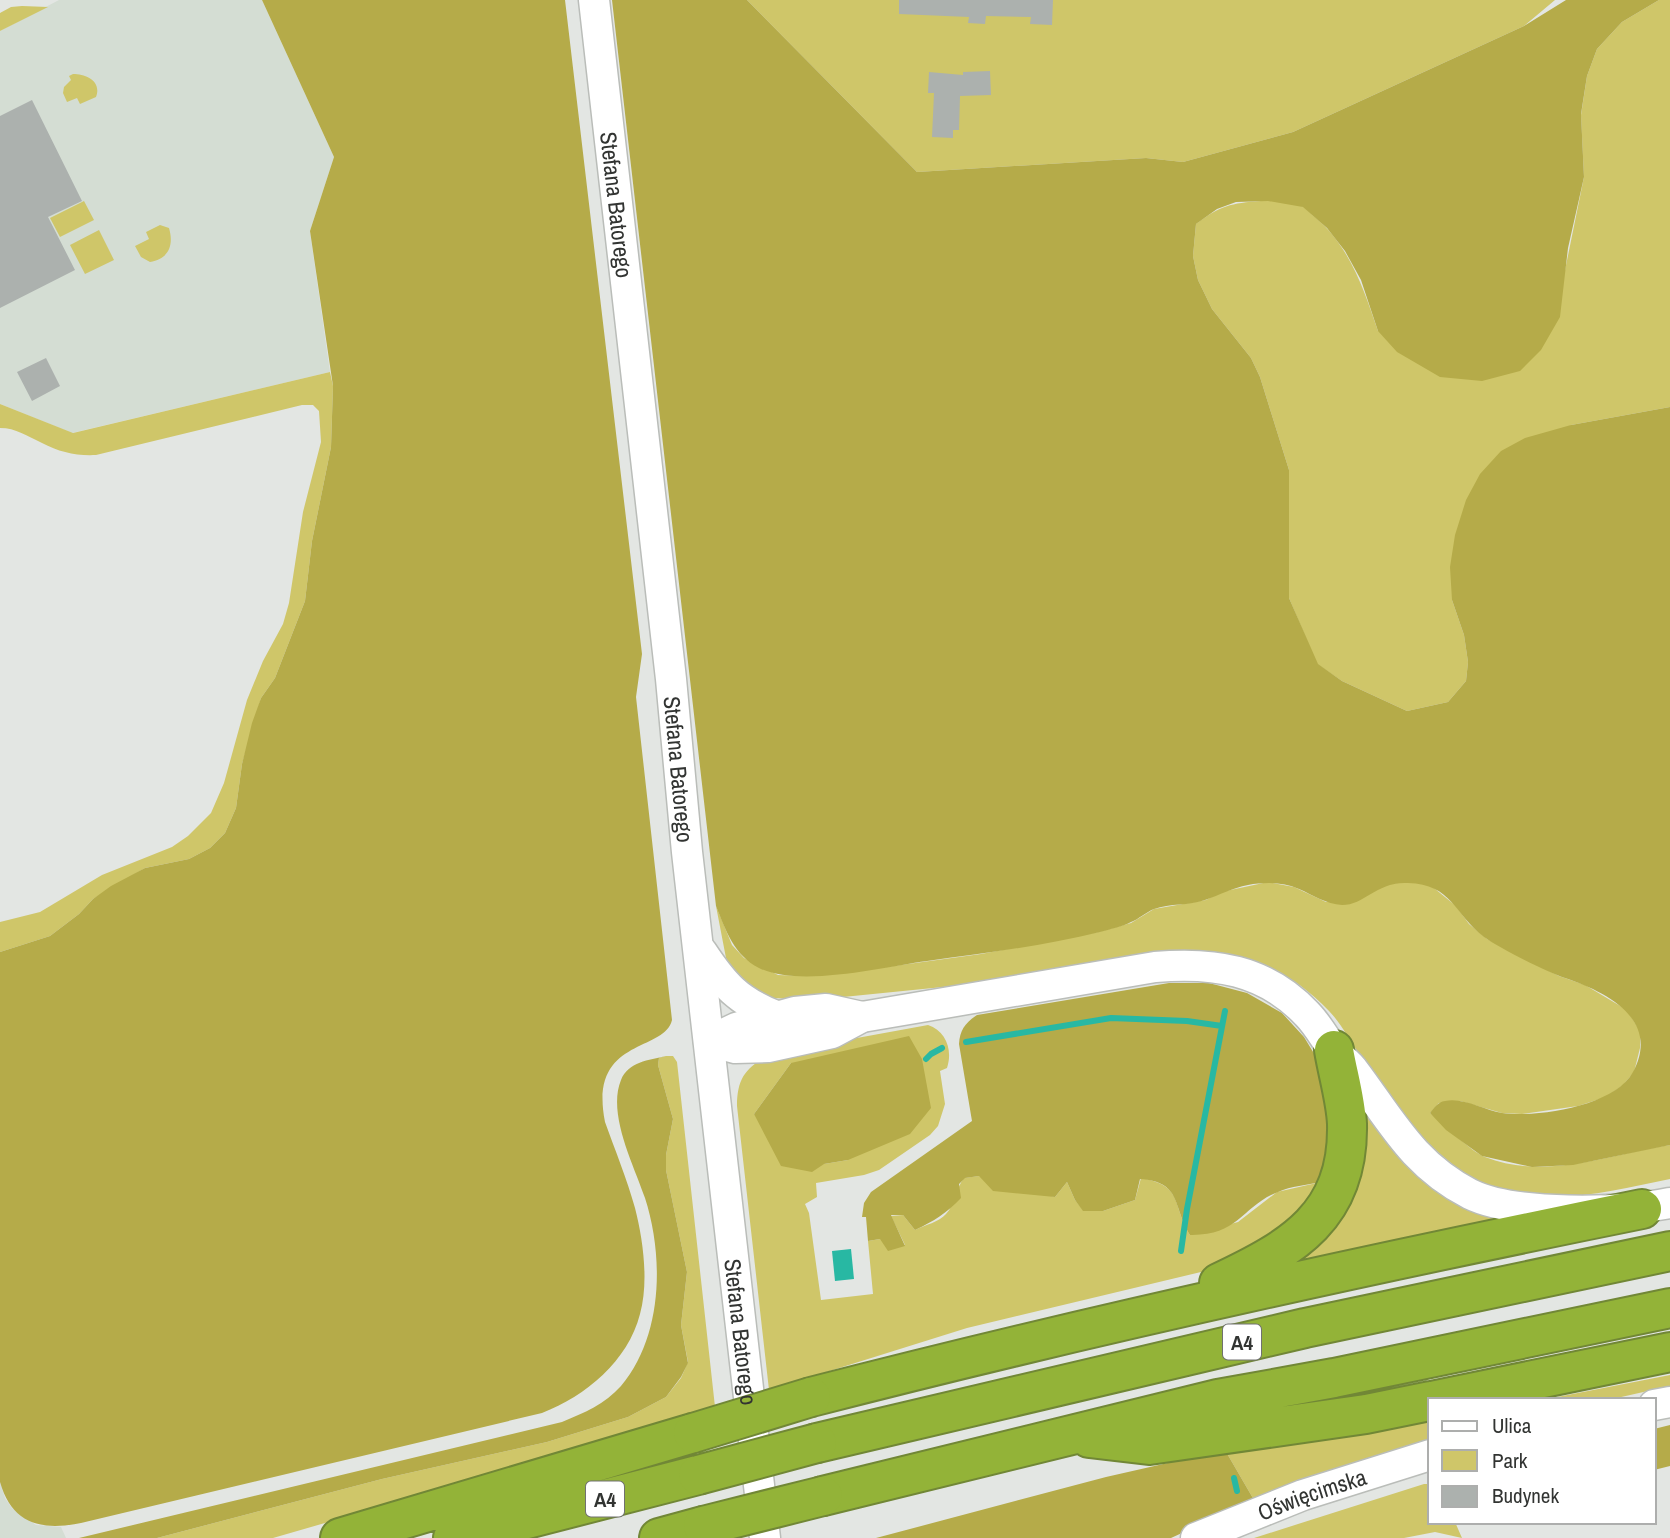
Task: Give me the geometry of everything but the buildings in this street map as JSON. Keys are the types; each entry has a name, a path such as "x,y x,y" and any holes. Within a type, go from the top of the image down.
{"highway":[{"path":"1157,1313 1261,1263 1301,1237 1320,1216 1334,1193 1345,1160 1347,1122 1334,1050"},
{"path":"340,1538 811,1397 1157,1313 1409,1256 1656,1206"},
{"name":"A4","path":"453,1538 817,1443 1305,1328 1670,1251"},
{"name":"A4","path":"659,1538 1062,1435 1218,1399 1334,1378 1670,1308"},
{"path":"1446,1398 1670,1352"},
{"path":"1062,1435 1149,1445 1366,1414 1428,1401"}],"street":[{"name":"Stefana Batorego","path":"594,0 765,1538"},
{"path":"699,948 729,989 755,1007 776,1016"},
{"path":"709,1041 735,1048 768,1047 832,1033 862,1017 1155,967 1195,964 1233,970 1273,987 1306,1013 1334,1050 1353,1069 1395,1131 1415,1153 1432,1169 1473,1195 1499,1204 1524,1208 1656,1206"},
{"path":"709,1041 736,1028 776,1016 826,1009 862,1017"},
{"name":"Oświęcimska","path":"1196,1538 1303,1495 1428,1456"}],"shaded area":[{"path":"59,0 262,0 334,157 310,231 330,372 72,433 0,404 0,31"},
{"path":"262,0 565,0 642,654 636,697 672,1020 666,1030 656,1038 617,1061 607,1075 603,1095 605,1122 632,1197 640,1233 644,1261 643,1302 626,1347 603,1375 574,1397 542,1413 81,1523 41,1525 20,1516 5,1496 0,1482 0,952 50,936 111,886 145,868 189,859 210,848 225,833 236,808 242,764 252,723 261,698 275,678 305,601 312,541 331,447 333,386 310,231 334,157"},
{"path":"612,0 747,0 917,172 1146,158 1183,162 1293,132 1524,26 1566,0 1659,0 1622,22 1597,49 1587,76 1581,114 1584,177 1568,248 1560,317 1541,350 1520,371 1482,381 1440,377 1397,352 1378,331 1361,280 1345,251 1327,228 1303,207 1268,201 1236,202 1217,209 1196,224 1193,256 1198,280 1212,309 1251,358 1260,377 1289,470 1289,598 1318,664 1342,681 1407,711 1448,702 1466,681 1468,662 1464,635 1452,600 1450,567 1455,535 1466,500 1480,474 1501,451 1525,438 1571,425 1670,407 1670,1145 1573,1165 1532,1167 1482,1156 1446,1130 1430,1113 1445,1101 1466,1102 1502,1113 1517,1114 1574,1107 1610,1093 1624,1084 1633,1072 1640,1054 1640,1037 1635,1023 1612,1000 1491,942 1474,928 1443,894 1423,885 1397,883 1358,901 1342,905 1287,885 1248,885 1199,902 1154,909 1124,925 1079,937 842,974 776,974 759,968 743,956 732,941 716,906"},
{"path":"1169,983 1209,983 1247,993 1282,1013 1304,1037 1321,1065 1333,1127 1321,1182 1278,1192 1219,1231 1190,1235 1170,1190 1153,1181 1140,1179 1135,1200 1103,1211 1083,1211 1067,1182 1055,1197 993,1191 979,1176 965,1178 959,1184 961,1198 940,1216 915,1230 903,1215 891,1215 905,1246 888,1251 880,1239 868,1241 866,1217 862,1217 864,1203 871,1192 972,1121 959,1044 962,1031 969,1021 977,1015"},
{"path":"909,1036 922,1059 931,1108 910,1134 848,1160 824,1164 812,1172 781,1166 754,1114 791,1063"},
{"path":"666,1056 659,1058 658,1065 673,1119 666,1170 687,1272 681,1325 688,1363 666,1397 628,1417 547,1442 382,1479 157,1538 79,1538 562,1422 608,1398 621,1386 635,1366 645,1344 652,1320 657,1270 651,1221 620,1124 618,1093 621,1080 629,1069 640,1063"},
{"path":"851,1249 854,1279 835,1281 832,1251"},
{"path":"1670,1425 1670,1466 1656,1470 1656,1428"},
{"path":"1225,1450 1254,1500 1171,1538 876,1538 1106,1477"},
{"path":"0,1482 5,1498 12,1508 36,1525 61,1527 66,1538 0,1538"}],"green space":[{"path":"747,0 1555,0 1524,26 1293,132 1183,162 1146,158 917,172"},
{"path":"1659,0 1670,0 1670,407 1571,425 1452,600 1464,635 1468,662 1466,681 1448,702 1407,711 1342,681 1317,664 1289,598 1289,470 1260,377 1251,358 1212,309 1198,280 1193,256 1196,224 1219,209 1242,203 1277,201 1304,207 1328,230 1347,256 1378,331 1563,280 1584,177 1581,115 1587,76 1597,49 1622,22"},
{"path":"11,7 48,7 0,31 0,13"},
{"path":"83,75 95,83 96,97 80,104 77,98 67,102 63,93 64,87 71,80 69,76"},
{"path":"84,201 94,220 60,237 50,218"},
{"path":"160,225 169,228 170,245 162,258 150,262 141,257 135,246 149,239 146,232"},
{"path":"99,230 114,260 85,274 70,245"},
{"path":"330,372 333,386 331,447 312,541 305,601 275,678 261,698 242,764 236,808 225,833 210,848 189,859 145,868 93,899 79,914 50,936 0,952 0,922 40,912 102,875 172,847 188,836 211,813 224,783 247,700 263,661 283,624 289,603 303,512 321,442 319,411 313,405 302,405 96,455 75,454 55,449 16,431 0,428 0,404 73,433"},
{"path":"1268,882 1294,887 1326,902 1375,890 1384,885 1404,882 1429,884 1456,906 1469,924 1487,939 1559,976 1585,985 1627,1010 1640,1031 1640,1048 1634,1072 1623,1085 1606,1097 1578,1106 1522,1114 1502,1113 1460,1101 1439,1103 1430,1113 1479,1154 1508,1164 1554,1166 1670,1145 1670,1179 1586,1195 1544,1197 1502,1190 1476,1180 1446,1159 1416,1131 1386,1094 1337,1021 1312,995 1276,971 1237,956 1171,950 953,986 813,1000 773,998 757,994 734,971 726,958 716,906 732,945 744,958 778,975 803,976 981,954 1098,932 1131,923 1154,909 1206,900 1221,892"},
{"path":"928,1025 944,1036 948,1048 947,1068 940,1071 945,1104 938,1126 930,1135 879,1170 816,1183 817,1197 805,1204 809,1213 821,1300 873,1294 868,1241 880,1239 905,1245 891,1216 903,1215 915,1230 936,1221 949,1210 964,1178 979,1176 1055,1197 1067,1182 1075,1200 1084,1211 1103,1211 1135,1200 1141,1178 1155,1181 1174,1197 1190,1235 1238,1222 1277,1192 1321,1182 1302,1214 1226,1266 967,1328 769,1390 737,1106 739,1087 746,1073 758,1062 775,1053","holes":["791,1063 848,1160 824,1164 754,1114"]},
{"path":"673,1056 677,1062 715,1407 273,1538 157,1538 382,1479 547,1442 628,1417 666,1397 681,1378 688,1362 681,1325 687,1272 666,1170 673,1119 658,1065 659,1058"},
{"path":"1356,1093 1406,1165 1432,1188 1462,1204 1513,1220 1278,1271 1298,1260"},
{"path":"1670,1375 1670,1386 1617,1398 1552,1398"},
{"path":"1428,1418 1428,1443 1254,1500 1225,1450"},
{"path":"1428,1484 1428,1524 1456,1524 1462,1538 1435,1532 1404,1538 1254,1538"}],"waterway":[{"path":"1181,1251 1225,1011"},
{"path":"966,1042 1111,1018 1187,1021 1222,1026"},
{"path":"926,1059 942,1048"},
{"path":"1234,1478 1237,1491"}]}
